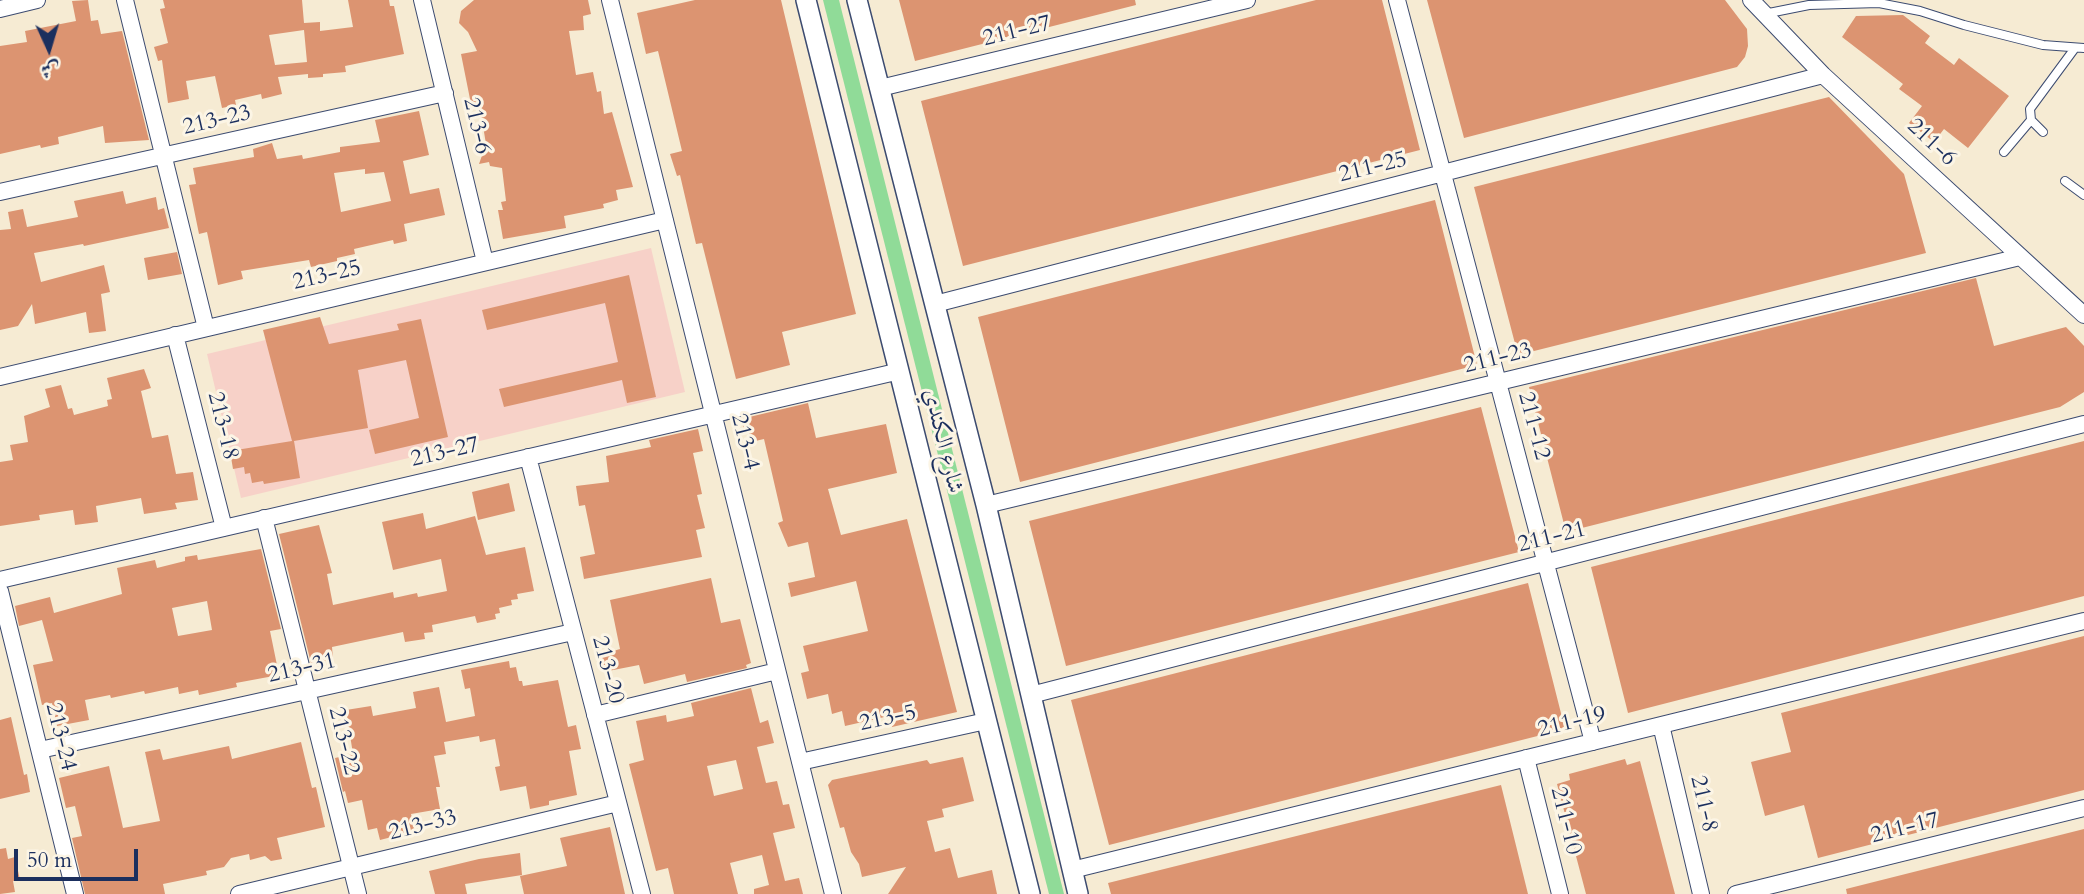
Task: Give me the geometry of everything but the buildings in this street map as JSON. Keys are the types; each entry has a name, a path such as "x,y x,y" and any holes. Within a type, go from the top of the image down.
{"street":[{"path":"0,9 37,0"},
{"path":"125,0 206,328"},
{"name":"213-6","path":"422,0 485,262"},
{"name":"213-4","path":"610,0 833,894"},
{"name":"شارع الكندي","path":"806,0 1030,894"},
{"name":"شارع الكندي","path":"857,0 986,505 1077,894"},
{"name":"211-27","path":"880,88 1247,0"},
{"name":"211-12","path":"1397,0 1592,742"},
{"name":"211-6","path":"1751,0 1823,75 2084,316"},
{"name":"211-25","path":"935,304 1823,75"},
{"name":"213-23","path":"0,192 444,93"},
{"name":"213-25","path":"0,377 665,220"},
{"name":"211-23","path":"986,505 2020,257"},
{"name":"213-18","path":"175,335 224,528"},
{"name":"213-27","path":"0,580 900,371"},
{"name":"211-21","path":"1031,695 2084,424"},
{"name":"213-20","path":"528,457 642,894"},
{"name":"213-22","path":"264,518 358,894"},
{"name":"213-24","path":"0,591 75,894"},
{"name":"211-19","path":"1072,870 2084,621"},
{"name":"213-31","path":"40,750 573,632"},
{"path":"595,715 777,671"},
{"name":"213-5","path":"800,762 986,721"},
{"name":"211-8","path":"1661,725 1701,894"},
{"name":"211-10","path":"1526,758 1560,894"},
{"name":"213-33","path":"239,894 618,803"},
{"name":"211-17","path":"1736,894 2084,808"}],"lane":[{"path":"1764,14 1809,5 1879,3 1920,11 2043,45 2080,48"},
{"path":"2004,152 2031,120 2031,105 2080,48"},
{"path":"2031,120 2043,132"},
{"path":"2066,181 2084,195"}],"shaded area":[{"path":"651,248 685,392 241,498 207,354"}],"green space":[{"path":"823,0 839,0 1064,894 1049,894"}]}
